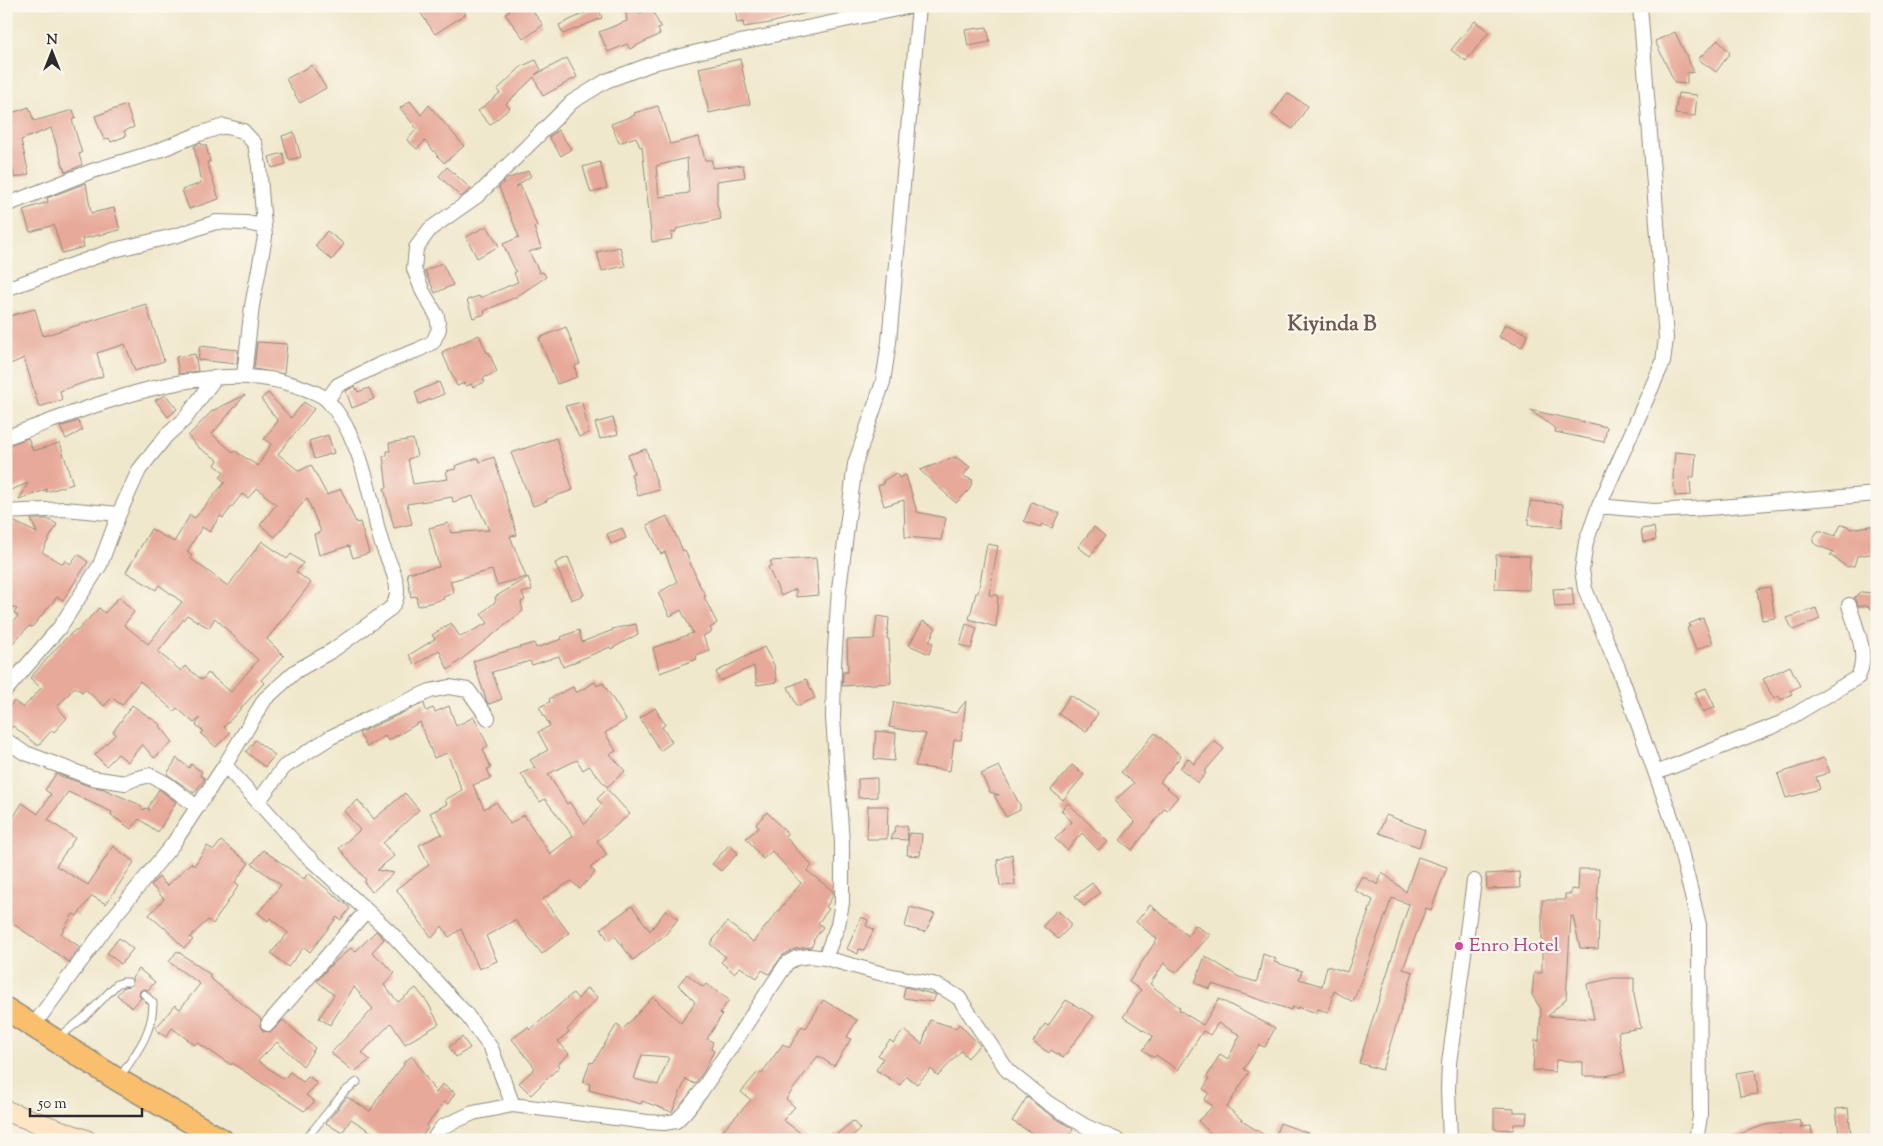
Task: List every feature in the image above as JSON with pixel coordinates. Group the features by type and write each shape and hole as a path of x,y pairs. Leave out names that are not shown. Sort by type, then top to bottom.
{"main road":[{"path":"6,1009 118,1080 222,1140"},
{"path":"6,1111 86,1140"}],"street":[{"path":"327,400 338,385 433,342 439,329 437,316 423,292 414,269 416,248 430,229 477,196 572,102 606,81 657,62 726,45 911,6"},
{"path":"825,958 838,925 842,903 842,842 833,718 839,588 855,464 883,382 889,342 919,6"},
{"path":"1640,6 1666,338 1665,353 1663,362 1586,542 1582,570 1585,588 1618,670 1676,831 1699,925 1700,1117 1696,1140"},
{"path":"6,205 92,171 154,152 224,126 243,131 255,144 266,237 261,254 252,306 244,376"},
{"path":"6,289 114,250 178,235 216,222 264,226"},
{"path":"6,438 157,387 215,378 244,376 282,381 301,387 327,400 347,427 360,459 381,541 396,582 395,604 391,608 333,650 296,671 265,699 225,765 173,844 112,919 33,1026"},
{"path":"6,690 60,627 100,565 119,514 139,470 166,435 184,420 215,378"},
{"path":"1600,506 1653,511 1877,494"},
{"path":"6,512 65,510 119,514"},
{"path":"1656,773 1781,723 1858,677 1862,668 1863,652 1849,605"},
{"path":"258,802 284,767 331,737 430,691 450,686 468,690 488,718"},
{"path":"6,740 23,752 92,778 126,783 134,778 150,775 166,784 197,807"},
{"path":"225,765 304,853 390,932 466,1014 491,1048 513,1105"},
{"path":"1450,1140 1449,1063 1474,881"},
{"path":"268,1024 366,911"},
{"path":"433,1140 442,1127 473,1113 513,1105 647,1122 664,1123 676,1121 700,1093 788,963 796,958 810,956 933,984 948,991 958,998 1008,1071 1048,1103 1085,1126 1117,1140"}],"lane":[{"path":"55,1041 87,1015 117,984 128,982"},
{"path":"118,1080 146,1040 153,1013 153,1003 144,994"},
{"path":"304,1140 344,1092 357,1082"}],"building":[{"path":"416,6 460,6 466,14 435,34"},
{"path":"515,6 529,6 543,25 524,39 505,14"},
{"path":"625,6 636,6 638,14 651,8 661,28 658,29 660,34 630,49 627,44 608,52 599,32 627,21"},
{"path":"735,6 816,6 816,10 770,23 744,27 743,22 737,23"},
{"path":"598,7 602,18 563,34 559,25"},
{"path":"1475,21 1489,32 1466,61 1451,50"},
{"path":"987,27 990,42 968,46 965,30"},
{"path":"1675,32 1694,72 1687,73 1687,84 1675,83 1655,41"},
{"path":"1718,40 1730,53 1716,72 1698,59"},
{"path":"567,58 577,77 543,96 534,77 506,104 510,108 490,125 478,111 500,93 497,90 522,66 536,60 541,70 535,75"},
{"path":"740,59 750,104 709,113 699,68"},
{"path":"312,65 326,88 300,103 286,79"},
{"path":"1287,93 1308,106 1293,129 1272,115"},
{"path":"1678,93 1697,95 1695,116 1675,114"},
{"path":"410,101 421,115 429,105 464,146 444,163 425,141 417,149 407,140 417,129 400,108"},
{"path":"126,105 134,127 124,131 126,136 111,142 109,138 104,140 95,116"},
{"path":"658,106 670,144 699,137 705,160 712,160 712,168 743,165 745,177 717,181 717,204 721,219 676,229 676,232 671,233 672,239 652,242 642,146 640,147 636,137 619,143 611,124 635,115 634,113","holes":["687,158 689,193 659,197 656,166"]},
{"path":"29,107 34,121 73,110 76,118 72,120 82,153 79,154 82,165 65,172 51,128 21,140 29,174 15,178 12,166 6,168 6,115"},
{"path":"558,130 571,149 561,156 549,137"},
{"path":"294,132 301,157 289,160 282,136"},
{"path":"201,143 206,145 210,162 207,162 219,199 189,209 182,190 201,183 194,146"},
{"path":"283,153 286,164 272,168 269,157"},
{"path":"600,162 607,188 591,193 583,167"},
{"path":"447,167 471,189 461,197 439,176"},
{"path":"528,171 531,176 515,187 520,185 537,226 534,227 541,248 529,252 540,273 543,272 546,277 516,297 484,311 485,314 473,318 467,300 479,296 480,298 518,282 514,273 516,272 503,244 519,237 499,187 507,179"},
{"path":"86,183 91,213 114,208 120,230 82,239 84,247 62,253 54,225 30,232 23,210 48,202 47,198"},
{"path":"487,226 499,246 477,258 466,237"},
{"path":"327,231 344,244 332,260 315,246"},
{"path":"620,247 625,266 602,271 597,252"},
{"path":"442,263 453,285 435,293 425,271"},
{"path":"146,304 164,361 135,371 125,344 97,353 103,376 60,391 62,400 39,407 24,358 6,366 6,317 35,309 43,336"},
{"path":"1505,324 1528,334 1522,347 1499,337"},
{"path":"566,327 580,364 575,366 577,377 557,384 539,338"},
{"path":"479,335 487,353 489,352 497,372 483,378 485,382 473,387 471,384 466,386 464,383 457,386 442,352"},
{"path":"257,342 287,344 284,374 254,369"},
{"path":"200,346 238,350 237,364 198,360"},
{"path":"195,354 198,371 179,374 176,357"},
{"path":"439,382 444,394 419,404 415,392"},
{"path":"355,386 358,392 369,388 374,399 352,408 346,391"},
{"path":"268,393 291,418 304,402 314,409 278,454 299,471 311,465 327,495 341,489 356,523 360,522 369,553 353,558 349,546 319,555 314,534 321,532 307,498 275,537 260,525 276,505 257,488 248,498 242,494 223,518 220,516 210,532 202,527 187,552 192,555 190,558 228,586 262,541 287,559 291,554 303,563 296,572 311,583 267,639 284,656 261,680 264,683 224,727 230,733 216,747 201,734 203,731 196,725 200,718 194,723 177,708 174,711 140,681 122,705 112,698 104,706 85,689 82,692 75,687 57,707 67,718 54,732 52,730 38,746 13,726 8,732 6,731 6,711 14,701 23,708 41,688 30,678 59,645 75,630 77,631 99,608 105,613 119,597 134,612 124,625 148,644 182,602 159,585 156,590 126,572 151,529 174,542 190,515 195,518 225,482 220,478 224,472 215,465 218,460 199,448 188,436 212,411 245,395 212,434 234,453 235,451 258,466 271,444 264,439 278,421 261,399","holes":["187,615 209,628 215,618 258,660 231,692 208,673 202,680 185,666 181,671 158,652"]},
{"path":"166,395 177,409 168,417 155,400"},
{"path":"582,402 589,433 579,437 565,406"},
{"path":"1530,410 1607,427 1604,442 1555,432 1556,429"},
{"path":"613,418 618,434 600,439 595,423"},
{"path":"78,421 83,430 66,439 60,427"},
{"path":"328,435 334,453 314,459 309,441"},
{"path":"28,438 33,451 60,443 73,484 46,492 47,489 19,500 28,483 6,492 6,446"},
{"path":"556,438 573,490 533,506 511,453"},
{"path":"413,439 417,456 408,459 413,484 448,479 446,471 456,469 455,466 478,458 480,462 494,457 517,535 510,536 526,577 497,585 492,570 450,581 454,593 443,597 444,599 418,606 416,596 411,597 407,573 439,567 429,528 448,523 451,533 489,530 473,496 453,502 452,497 407,504 412,524 394,528 384,488 387,488 383,456 387,456 387,451 390,451 389,443"},
{"path":"646,449 659,490 638,496 631,474 634,473 628,455"},
{"path":"1675,452 1696,454 1694,477 1690,477 1691,495 1675,496 1673,476"},
{"path":"956,457 970,467 963,476 973,480 969,490 956,503 920,470"},
{"path":"896,473 899,478 906,475 917,512 946,518 941,540 905,537 904,500 884,506 878,486 884,484 883,481"},
{"path":"1530,501 1563,504 1562,527 1528,525"},
{"path":"1032,502 1059,513 1052,528 1042,524 1040,527 1024,521"},
{"path":"667,516 683,551 685,550 717,623 710,628 712,631 703,636 709,650 696,655 697,659 660,673 653,648 693,633 681,610 670,616 658,593 677,582 665,552 661,554 647,525"},
{"path":"31,519 47,519 57,524 42,552 63,564 65,560 70,564 78,554 88,562 63,600 57,597 32,627 29,626 6,650 6,629 18,616 14,613 17,609 6,605 6,521 11,520 37,533"},
{"path":"1841,525 1848,526 1850,529 1877,525 1877,553 1857,556 1854,566 1847,567 1830,555 1834,552 1813,542 1813,538 1818,531 1835,536"},
{"path":"1094,527 1105,536 1090,556 1078,547"},
{"path":"1654,527 1656,540 1643,542 1641,529"},
{"path":"622,528 626,538 611,544 607,534"},
{"path":"987,544 998,546 989,595 998,595 996,627 969,619 976,593 978,593"},
{"path":"1496,555 1530,556 1529,590 1495,589"},
{"path":"568,557 584,595 571,600 555,563"},
{"path":"816,558 819,595 796,597 796,589 781,596 768,567 772,565 770,561"},
{"path":"528,577 532,590 522,593 525,600 521,602 523,611 448,670 439,650 415,665 409,655 435,639 432,635 451,623 460,637 488,623 481,614 496,601 495,597"},
{"path":"1770,587 1775,618 1762,620 1757,589"},
{"path":"1572,588 1574,606 1555,607 1553,589"},
{"path":"1860,592 1877,593 1877,613 1867,606 1858,606 1854,598"},
{"path":"1816,608 1820,619 1793,630 1787,618"},
{"path":"877,616 889,618 887,639 889,639 891,683 842,686 843,672 848,672 847,640 874,639"},
{"path":"1703,618 1713,643 1696,650 1687,628 1690,627 1689,624"},
{"path":"923,621 936,628 929,641 933,643 929,654 909,645"},
{"path":"636,624 638,634 611,649 610,647 563,667 559,656 532,665 530,661 492,672 502,699 489,704 487,702 473,661 534,643 536,648 562,639 561,637 579,630 582,642 612,629"},
{"path":"966,624 977,628 971,649 960,645"},
{"path":"764,647 774,665 777,682 757,685 754,666 720,681 716,672"},
{"path":"1790,666 1800,686 1790,691 1792,694 1781,700 1779,696 1774,699 1763,679"},
{"path":"806,679 815,698 797,706 788,687"},
{"path":"595,682 597,686 603,683 626,720 605,733 616,751 610,754 625,771 607,787 589,766 583,770 577,760 548,774 567,804 569,802 585,824 602,804 597,799 607,789 630,814 597,841 607,855 590,868 595,872 580,889 571,881 543,899 569,933 542,954 515,920 486,936 497,961 479,969 461,929 449,937 442,926 432,938 396,889 429,865 419,845 442,834 430,813 447,804 445,800 462,790 447,753 434,758 420,722 388,741 385,736 367,747 359,733 424,703 426,711 433,708 435,712 449,706 456,726 474,717 488,746 483,749 491,768 487,769 491,778 473,785 484,809 496,802 510,824 524,815 550,854 573,836 545,799 540,802 521,774 535,767 530,760 548,750 538,732 550,726 539,707 550,702 549,699 573,687 576,693"},
{"path":"1706,688 1715,707 1703,712 1695,692"},
{"path":"1070,695 1098,713 1086,732 1058,714"},
{"path":"966,701 961,740 954,740 950,771 915,766 926,734 889,727 894,702 956,713"},
{"path":"132,705 161,725 173,742 154,758 142,744 128,762 118,754 106,766 95,755 116,734 113,732"},
{"path":"655,708 665,725 662,727 672,742 660,751 640,718"},
{"path":"876,731 896,733 894,761 874,759"},
{"path":"1155,733 1181,756 1160,782 1178,797 1167,810 1165,808 1132,850 1120,840 1135,822 1114,801 1134,783 1121,772"},
{"path":"255,740 275,755 265,767 246,752"},
{"path":"1214,741 1224,749 1204,772 1206,773 1198,783 1180,768 1188,758 1194,764"},
{"path":"177,758 189,768 191,764 202,772 200,775 205,779 194,793 167,774"},
{"path":"1824,758 1830,772 1816,777 1820,789 1786,798 1778,774"},
{"path":"1072,765 1084,775 1063,800 1051,790"},
{"path":"999,766 1020,805 1020,810 1006,817 994,795 999,795 990,792 981,774"},
{"path":"56,774 89,786 104,789 138,804 144,810 146,808 150,810 148,808 159,789 176,802 158,832 139,819 131,829 111,815 112,812 68,792 48,820 75,838 56,866 88,885 113,846 134,862 106,904 92,896 77,916 73,914 61,934 80,947 69,962 6,919 6,830 22,803 38,814 51,794 45,790"},
{"path":"877,778 877,797 858,798 858,779"},
{"path":"405,793 419,810 383,843 394,856 377,870 394,873 372,892 364,882 366,880 339,848 360,830 344,811 358,800 374,819"},
{"path":"1068,803 1108,842 1098,850 1082,833 1067,850 1055,839 1072,822 1061,810"},
{"path":"868,806 888,806 887,839 867,839"},
{"path":"767,812 788,834 785,836 812,866 807,871 833,891 833,896 826,907 829,909 818,923 823,927 811,947 794,949 783,955 769,974 762,970 757,978 740,967 734,973 721,962 726,957 710,944 727,922 753,942 801,883 772,851 763,859 746,838 759,828 756,824"},
{"path":"1386,815 1425,830 1419,847 1379,833"},
{"path":"896,826 907,826 908,840 891,839"},
{"path":"909,833 922,834 920,856 907,855"},
{"path":"221,841 249,863 235,882 239,885 213,924 208,920 190,937 193,940 184,948 164,927 149,915 164,899 151,885 159,877 167,886 191,863 194,866 207,846 214,850"},
{"path":"729,845 738,853 721,871 712,864"},
{"path":"263,850 304,879 308,873 350,908 341,920 337,917 310,952 304,947 288,967 271,953 288,933 270,918 268,921 258,913 281,885 252,864"},
{"path":"1012,854 1015,885 1000,886 997,860"},
{"path":"1418,857 1447,867 1431,910 1426,908 1403,969 1413,972 1382,1070 1359,1063 1409,904 1392,898 1353,1002 1334,991 1328,1012 1318,1009 1317,1013 1298,1007 1298,1009 1292,1007 1291,1010 1212,984 1210,989 1195,983 1205,956 1239,977 1257,982 1263,954 1276,959 1274,962 1302,971 1299,979 1322,986 1327,966 1347,972 1373,900 1354,890 1362,876 1378,885 1382,872 1406,892"},
{"path":"1579,869 1599,869 1596,921 1599,921 1598,949 1580,948 1573,916 1571,916 1566,999 1548,1016 1594,1019 1587,984 1613,978 1634,978 1634,995 1641,1028 1618,1032 1625,1072 1605,1076 1583,1076 1583,1062 1556,1060 1555,1072 1533,1070 1535,1040 1539,1041 1541,1009 1532,995 1534,973 1542,973 1542,900 1565,900 1565,894 1571,894 1571,889 1578,890"},
{"path":"1519,872 1520,888 1487,889 1486,874"},
{"path":"1092,883 1100,893 1084,906 1075,896"},
{"path":"1150,905 1188,936 1195,925 1210,935 1176,973 1164,963 1150,984 1180,1008 1179,1010 1203,1025 1219,999 1275,1028 1265,1047 1259,1045 1244,1069 1249,1072 1227,1107 1248,1125 1273,1140 1218,1140 1198,1121 1213,1106 1204,1100 1209,1093 1203,1089 1209,1079 1207,1077 1220,1054 1228,1059 1240,1035 1218,1023 1210,1035 1203,1031 1178,1070 1156,1055 1154,1058 1143,1050 1153,1036 1123,1017 1141,990 1129,982 1157,939 1136,922"},
{"path":"632,906 650,931 666,910 678,919 666,934 633,960 615,936 608,940 601,928"},
{"path":"910,907 935,914 925,932 905,927"},
{"path":"1057,910 1070,922 1070,927 1058,939 1043,926"},
{"path":"861,917 868,920 866,926 874,929 864,950 859,949 858,954 847,949"},
{"path":"376,931 384,939 372,952 395,973 384,985 398,1002 416,988 428,1003 439,1024 405,1044 391,1023 362,1053 370,1060 354,1072 331,1053 373,1009 354,987 330,1025 319,1018 334,995 317,981 330,966 351,948 355,952"},
{"path":"119,938 133,949 121,964 107,953"},
{"path":"177,951 211,975 209,977 261,1019 260,1026 263,1031 271,1032 283,1020 315,1048 303,1066 277,1042 258,1061 284,1079 290,1072 303,1082 309,1076 317,1084 306,1095 315,1102 304,1111 232,1063 231,1065 197,1042 195,1045 172,1028 166,1037 155,1029 175,1005 180,1009 200,984 169,962"},
{"path":"139,969 155,982 148,990 143,989 140,991 139,995 141,998 132,1008 117,995 124,987 132,985 132,978"},
{"path":"687,974 703,987 706,984 729,1000 707,1039 713,1042 711,1049 714,1051 704,1071 695,1084 686,1079 672,1112 642,1101 641,1104 589,1090 590,1084 583,1082 590,1062 593,1063 617,1024 623,1029 653,997 681,1023 695,1002 678,985","holes":["642,1055 669,1057 658,1085 634,1079"]},
{"path":"905,987 936,995 933,1002 903,998"},
{"path":"587,988 598,998 567,1030 569,1032 558,1041 569,1054 558,1064 560,1066 531,1095 519,1083 535,1068 512,1039 528,1027 530,1030 573,993 578,999"},
{"path":"823,1000 857,1020 847,1037 851,1039 834,1066 818,1056 786,1099 795,1107 783,1120 810,1140 730,1140 721,1132 751,1100 741,1092 758,1072 761,1074 783,1044 789,1048 802,1026 806,1028"},
{"path":"1066,1000 1094,1016 1063,1058 1051,1050 1049,1053 1033,1042 1045,1024 1048,1026"},
{"path":"930,1020 956,1028 959,1024 980,1045 968,1058 961,1051 938,1076 931,1069 917,1084 906,1076 900,1085 876,1070 883,1059 878,1055 890,1040 893,1043 904,1030 922,1044"},
{"path":"462,1037 470,1048 456,1057 449,1047"},
{"path":"412,1056 436,1093 442,1084 455,1093 448,1104 445,1102 426,1126 428,1128 419,1140 384,1140 351,1119 342,1133 326,1123 347,1097 370,1111 404,1065 403,1063"},
{"path":"1755,1070 1758,1094 1740,1096 1736,1073"},
{"path":"1027,1097 1043,1110 1073,1129 1067,1140 1033,1140 1035,1135 1012,1121"},
{"path":"1494,1108 1514,1109 1514,1112 1527,1112 1526,1124 1514,1124 1513,1130 1494,1129"},
{"path":"1848,1108 1851,1134 1839,1135 1836,1109"},
{"path":"1800,1120 1802,1126 1800,1127 1811,1126 1813,1140 1782,1140 1781,1134 1764,1140 1729,1140 1728,1138 1765,1125"},
{"path":"853,1121 860,1129 848,1140 830,1140"},
{"path":"1280,1123 1322,1138 1322,1140 1293,1140 1276,1134"}],"place":[{"name":"Enro Hotel","path":"1459,946"}],"district":[{"name":"Kiyinda B","path":"1332,325"}]}
